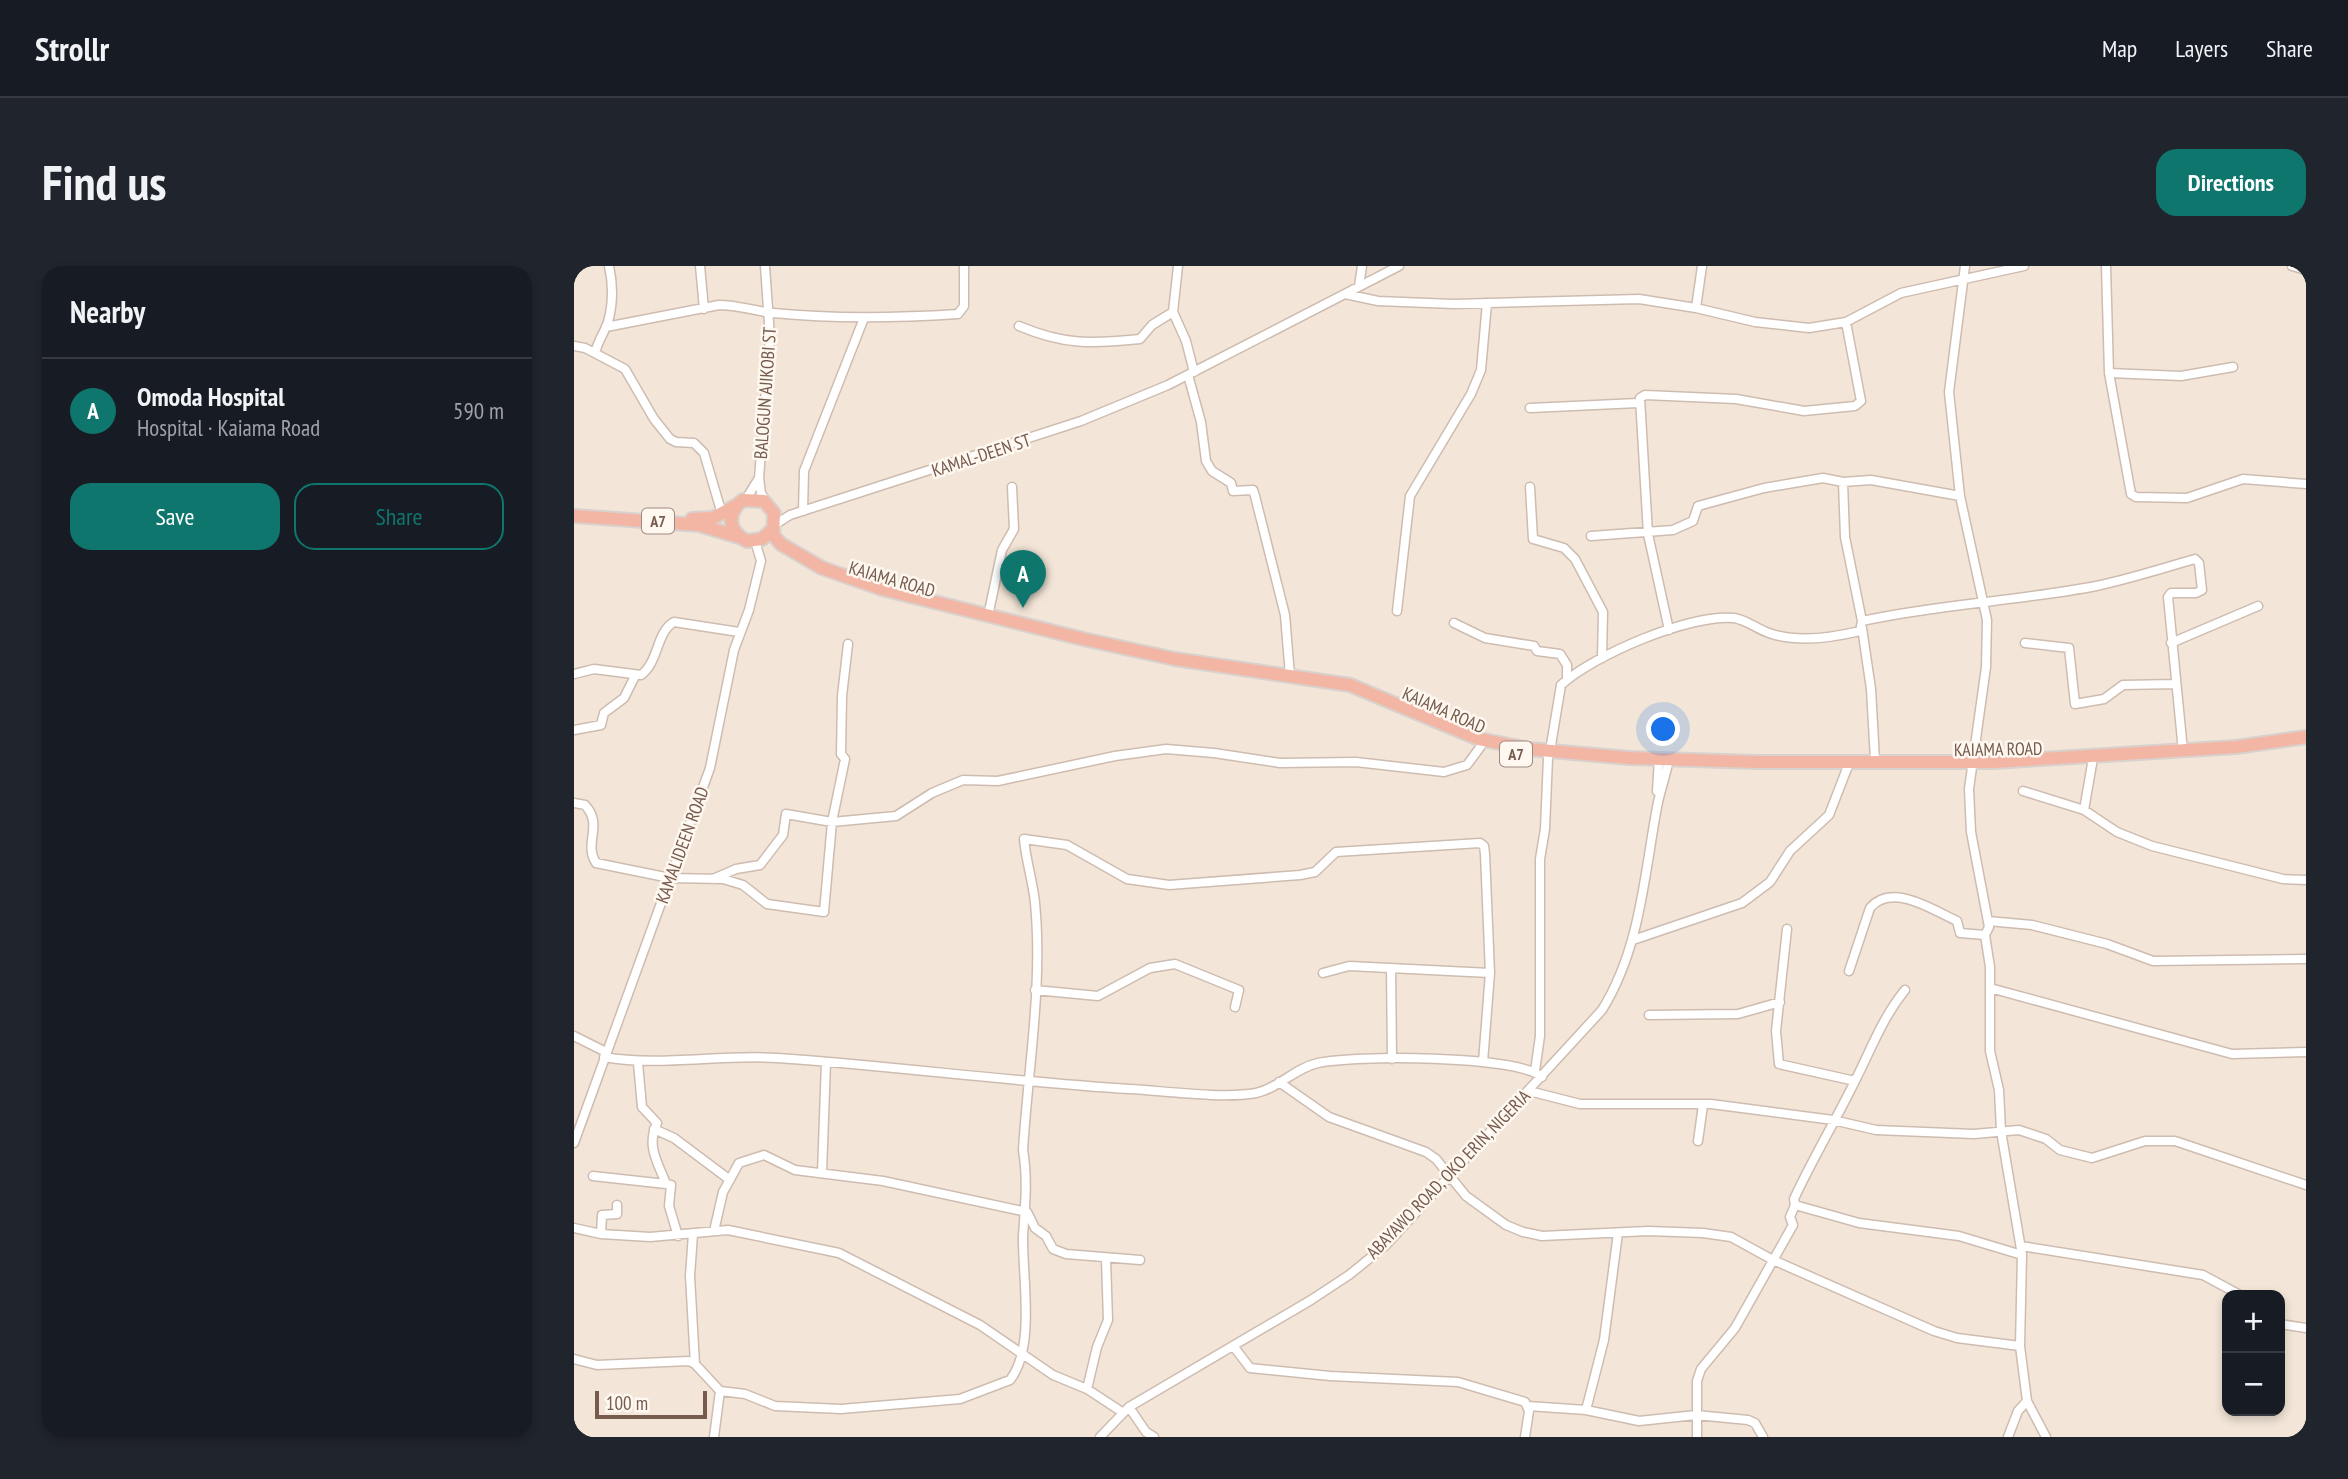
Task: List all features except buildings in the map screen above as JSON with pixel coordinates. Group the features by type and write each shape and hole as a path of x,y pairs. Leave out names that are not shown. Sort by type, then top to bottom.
{"highway":[{"path":"757,498 770,507 773,527 757,541 740,537 731,525 742,502 757,498"},
{"name":"A7","path":"574,513 693,519 722,514 742,502"},
{"name":"A7","path":"574,513 691,524 740,537"},
{"name":"KAIAMA ROAD","path":"773,527 773,536 781,544 836,574 988,616 1175,659 1362,688 1494,743 1549,755"},
{"name":"KAIAMA ROAD","path":"757,541 820,574 869,592 1113,652 1219,673 1358,694 1480,746 1549,755 1786,768 2092,764 2233,755 2306,744"},
{"name":"KAIAMA ROAD","path":"1664,762 1875,760 1972,765 2250,746 2306,737"}],"street":[{"path":"595,353 599,335 606,327 614,284 610,266"},
{"path":"700,266 704,309"},
{"name":"BALOGUN AJIKOBI ST","path":"759,478 771,337 765,266"},
{"path":"606,327 736,305 769,313 864,317 958,314 964,306 964,266"},
{"path":"1178,266 1172,312 1186,341 1206,461 1212,471 1231,483 1233,491 1253,490 1285,615 1290,676"},
{"path":"1359,286 1362,266"},
{"name":"KAMAL-DEEN ST","path":"790,515 1081,421 1168,385 1399,266"},
{"path":"1696,308 1702,266"},
{"path":"1965,266 1949,393 1960,496 1985,604 1986,667 1969,789 1971,832 1988,921 1985,935 1990,988 1990,1051 1999,1090 2001,1131 2022,1251 2020,1346 2027,1401 2046,1437"},
{"path":"1345,294 1378,301 1487,303 1639,299 1809,328 1846,322 1901,293 2024,266"},
{"path":"2106,266 2109,373 2120,447 2133,496 2187,498 2243,479 2306,484"},
{"path":"2292,266 2306,270"},
{"path":"1397,611 1410,496 1471,394 1481,370 1487,303"},
{"path":"1019,326 1051,340 1076,344 1102,343 1140,339 1152,325 1172,312"},
{"path":"803,512 804,471 864,317"},
{"path":"1668,630 1648,534 1638,403 1645,395 1736,399 1804,411 1855,406 1861,401 1846,322"},
{"path":"574,346 595,353 630,374 654,419 673,441 695,443 704,453 722,514"},
{"path":"2109,373 2180,376 2233,367"},
{"path":"1530,408 1638,403"},
{"path":"742,502 759,478"},
{"path":"759,478 761,493 770,507 790,515"},
{"path":"1591,536 1648,534 1673,530 1690,523 1698,506 1764,488 1823,478 1843,482 1871,480 1960,496"},
{"path":"1843,482 1845,537 1870,677 1875,760"},
{"path":"988,616 1002,550 1014,529 1012,487"},
{"path":"1530,487 1533,539 1564,548 1575,559 1601,607 1602,658"},
{"path":"773,527 790,515"},
{"name":"KAMALIDEEN ROAD","path":"574,1143 710,768 739,632 749,610 761,561 757,541"},
{"path":"574,1037 605,1055 638,1063 730,1056 826,1062 1027,1083 1238,1093 1262,1091 1319,1063 1392,1059 1483,1062 1538,1074 1540,859 1545,829 1549,755 1558,692 1567,679 1611,651 1702,620 1743,620 1769,633 1803,639 1852,633 1862,625 1904,612 1985,604 2098,586 2196,559 2199,563 2202,590 2196,593 2171,593 2168,597 2183,751"},
{"path":"2171,643 2258,606"},
{"path":"574,730 601,725 604,713 624,698 635,676 649,668 671,623 679,621 739,632"},
{"path":"1454,624 1485,638 1520,642 1534,646 1537,651 1560,654 1567,665 1567,679"},
{"path":"2025,643 2069,649 2075,704 2104,699 2123,685 2176,684"},
{"path":"574,803 585,805 595,820 592,857 596,863 670,878 713,879 743,885 767,904 824,912 832,822 845,760 841,754 842,696 848,644"},
{"path":"574,674 594,669 635,676"},
{"path":"713,879 736,869 760,865 783,835 786,814 832,822 896,816 932,793 963,780 998,781 1115,756 1166,749 1280,763 1356,762 1444,772 1467,765 1480,746"},
{"name":"ABAYAWO ROAD, OKO ERIN, NIGERIA","path":"1100,1437 1125,1409 1234,1347 1349,1275 1386,1245 1529,1091 1538,1074 1602,1010 1620,981 1633,940 1664,762"},
{"path":"2084,810 2091,784 2092,764"},
{"path":"1633,940 1742,903 1770,882 1790,851 1829,816 1848,766"},
{"path":"2023,791 2084,810 2117,832 2152,846 2283,879 2306,880"},
{"path":"1140,1260 1066,1255 1053,1249 1046,1236 1035,1228 1024,1203 1027,1175 1023,1150 1035,990 1035,901 1027,871 1024,839 1067,845 1126,879 1169,885 1300,875 1315,872 1336,852 1480,843 1484,846 1485,854 1490,974 1483,1062"},
{"path":"1849,971 1870,908 1886,898 1915,901 1957,921 1960,933 1985,935"},
{"path":"1988,921 2032,925 2107,944 2152,961 2306,959"},
{"path":"1787,929 1776,1031 1780,1066 1855,1081"},
{"path":"1035,990 1098,996 1150,968 1175,964 1239,990 1235,1007"},
{"path":"1323,973 1349,966 1490,974"},
{"path":"1391,968 1392,1059"},
{"path":"1990,988 2232,1054 2306,1052"},
{"path":"1697,1437 1697,1381 1702,1369 1735,1328 1793,1225 1790,1217 1795,1205 1794,1199 1886,1014 1905,990"},
{"path":"1649,1014 1738,1014 1780,1002"},
{"path":"822,1173 826,1062"},
{"path":"638,1063 642,1107 657,1124 654,1129 653,1157 666,1184"},
{"path":"1279,1082 1329,1117 1436,1158 1466,1196 1506,1225 1523,1233 1542,1236 1676,1231 1731,1237 1773,1260 1934,1331 1957,1338 2020,1346"},
{"path":"1529,1091 1580,1104 1703,1105 1833,1119 1876,1130 1974,1134 2028,1132 2046,1139 2060,1150 2092,1158 2109,1155 2145,1141 2175,1141 2306,1185"},
{"path":"1698,1141 1703,1105"},
{"path":"654,1129 674,1138 730,1181"},
{"path":"714,1231 717,1208 739,1163 759,1156 795,1170 883,1181 1027,1212"},
{"path":"593,1176 671,1185 669,1206 678,1236"},
{"path":"601,1234 602,1215 617,1214 617,1205"},
{"path":"1795,1205 1859,1223 1958,1236 2022,1251 2203,1275 2231,1290"},
{"path":"574,1359 597,1365 673,1360 695,1364 720,1391 745,1394 775,1406 841,1409 960,1399 1010,1380 1022,1352 1025,1323 1023,1234 1027,1212"},
{"path":"574,1228 601,1234 678,1236 714,1231 744,1232 839,1252 980,1325 1053,1375 1125,1409 1154,1437"},
{"path":"1586,1410 1604,1340 1618,1233"},
{"path":"692,1234 690,1276 695,1364"},
{"path":"1087,1389 1097,1347 1108,1320 1106,1259"},
{"path":"2285,1325 2306,1328"},
{"path":"1234,1347 1250,1368 1330,1376 1458,1382 1525,1402 1528,1406 1586,1410 1639,1421 1696,1416 1752,1420 1763,1437"},
{"path":"713,1437 720,1391"},
{"path":"2008,1437 2018,1411 2027,1401"},
{"path":"1525,1437 1528,1406"}],"shaded area":[{"path":"574,266 2306,266 2306,1437 574,1437"}],"place":[{"name":"Omoda Hospital","path":"1023,608"}]}
